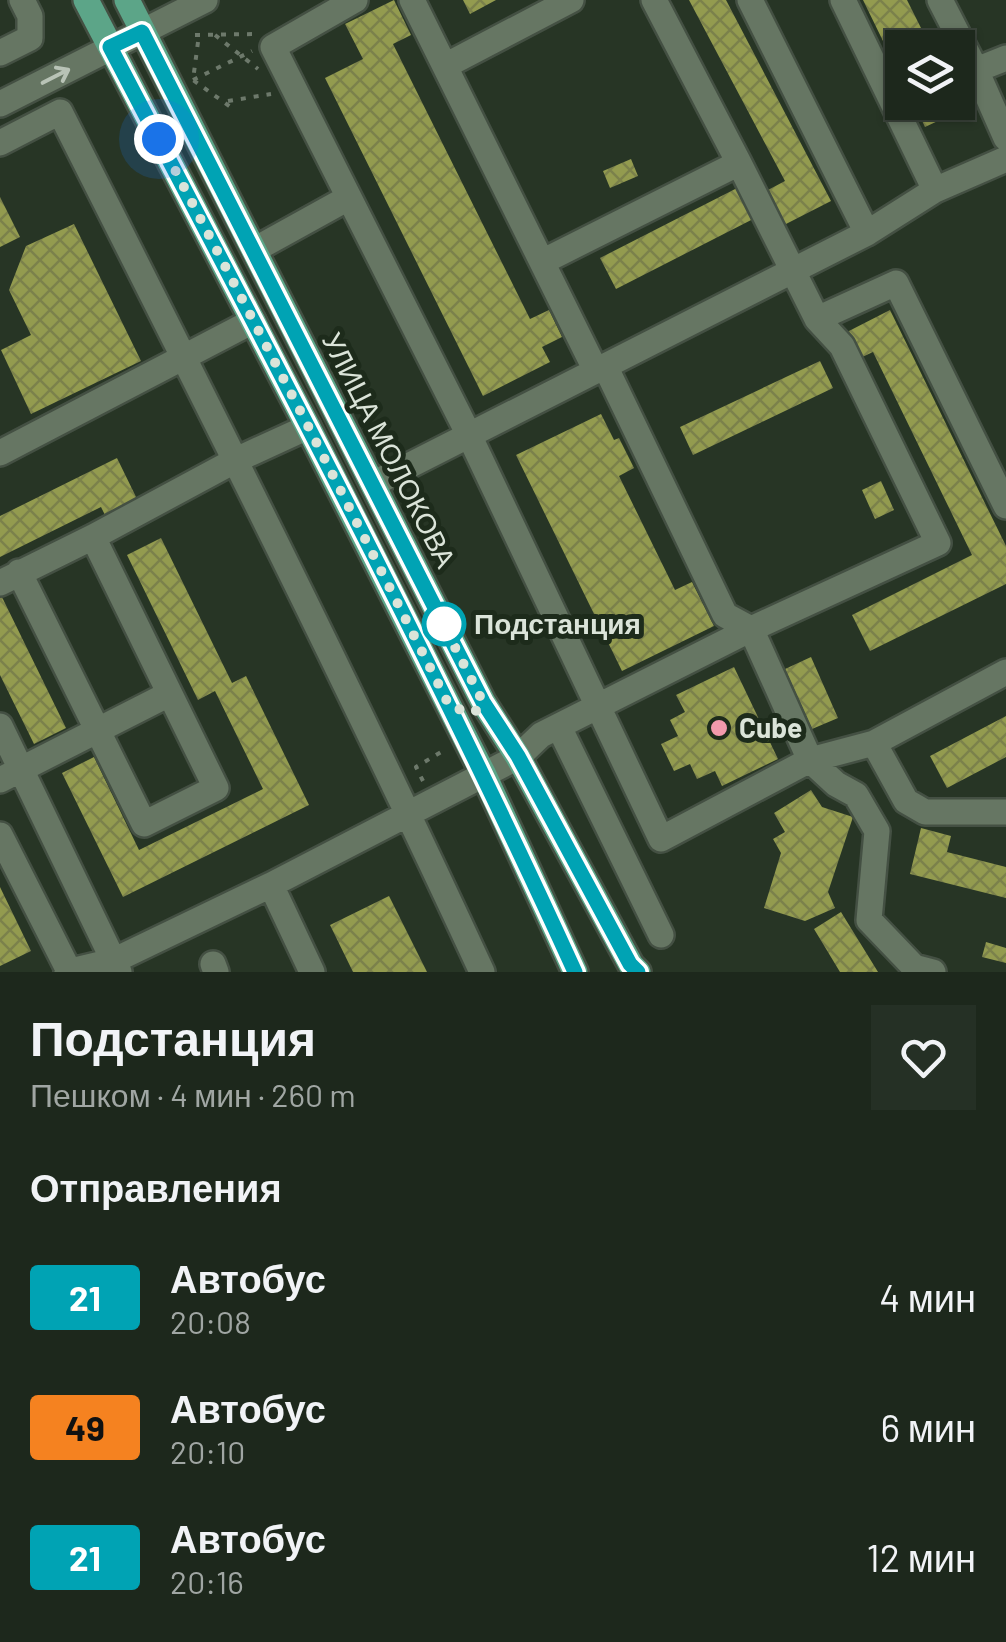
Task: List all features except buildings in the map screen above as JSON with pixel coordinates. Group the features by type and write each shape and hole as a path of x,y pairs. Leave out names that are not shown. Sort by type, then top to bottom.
{"main road":[{"path":"86,0 450,707 576,972"},
{"name":"УЛИЦА МОЛОКОВА","path":"126,0 483,702 518,756 630,964 638,972"},
{"path":"450,707 474,713 483,702"}],"street":[{"path":"0,53 30,38 30,16 22,0"},
{"path":"0,104 205,0"},
{"path":"355,0 273,47 469,435 661,838 810,760 874,743 1006,672"},
{"path":"412,0 725,615 751,629 810,760 836,784 856,795 877,830 869,920 914,967 933,972"},
{"path":"445,66 571,0"},
{"path":"0,836 68,971 116,966 484,775 518,756 541,735 751,629 938,543 842,346 818,320 654,0"},
{"path":"750,0 868,233"},
{"path":"843,0 935,190"},
{"path":"940,0 1006,138"},
{"path":"976,70 1006,58"},
{"path":"0,143 60,112 236,460 482,972"},
{"path":"542,262 739,163"},
{"path":"374,484 868,233 935,190 1003,167"},
{"path":"254,250 348,198"},
{"path":"818,320 896,283 1006,506"},
{"path":"0,453 253,321"},
{"path":"92,537 216,788 144,824 98,731 10,578 308,426"},
{"path":"11,775 170,694"},
{"path":"0,726 11,775 116,966"},
{"path":"559,726 662,934"},
{"path":"874,743 906,801 925,812 1006,812"},
{"path":"271,885 312,972"}],"path":[{"path":"195,35 296,34"},
{"path":"215,35 261,72"},
{"path":"193,80 198,42"},
{"path":"184,84 212,70"},
{"path":"193,80 232,108"},
{"path":"228,101 271,94"},
{"path":"425,786 416,767 441,752"}],"bus line":[{"name":"21","path":"575,972 484,775 110,47 142,32 483,702 518,756 630,964 638,972"}],"place":[{"name":"Подстанция","path":"444,624"},
{"name":"Cube","path":"719,728"}],"route":[{"path":"159,139 450,707 474,713 483,702 440,618 444,624"}]}
